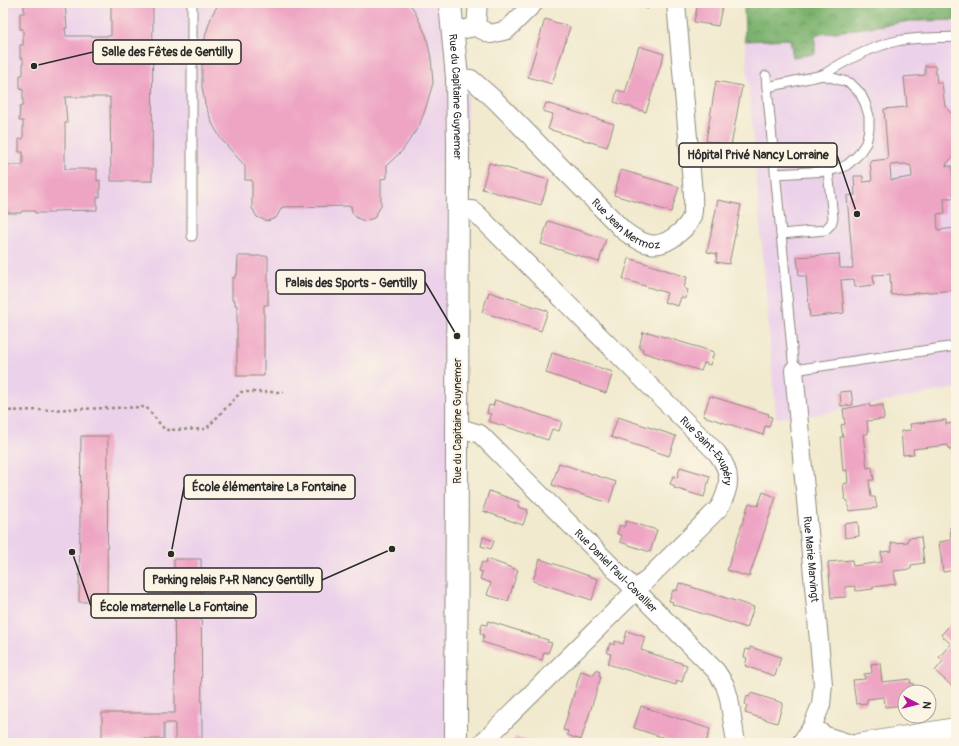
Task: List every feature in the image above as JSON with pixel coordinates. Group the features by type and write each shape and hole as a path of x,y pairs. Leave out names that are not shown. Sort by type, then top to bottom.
{"street":[{"name":"Rue du Capitaine Guynemer","path":"450,3 457,78 456,743"},
{"path":"476,27 478,3"},
{"path":"453,31 476,27 491,34 507,30 534,3"},
{"name":"Rue Jean Mermoz","path":"457,78 471,79 495,100 624,231 636,240 650,245 665,243 685,228 692,215 693,201 676,3"},
{"name":"Rue Saint-Exupéry","path":"457,210 472,210 478,215 717,453 724,462 729,483 726,496 719,508 637,591 482,743"},
{"name":"Rue Marie Marvingt","path":"794,370 823,684 821,705 812,728 801,743"},
{"name":"Rue Daniel Paul-Cavallier","path":"457,427 480,434 716,671 727,691 736,743"},
{"path":"858,743 955,725"},
{"path":"812,728 826,736 848,743"}],"lane":[{"path":"192,3 192,236"},
{"path":"767,87 823,75 839,64 862,53 897,41 956,36"},
{"path":"776,174 828,171 840,168 858,155 866,143 869,129 869,116 860,93 850,83 823,75"},
{"path":"766,76 794,370 956,346"},
{"path":"781,234 825,230 831,224 833,218 828,171"}],"path":[{"path":"3,411 146,407 165,430 206,429 241,392 284,392"}],"shaded area":[{"path":"3,3 460,3 468,74 454,743 3,743"},
{"path":"956,20 956,388 815,415 776,418 745,41 790,39 911,21"}],"green space":[{"path":"744,3 956,3 956,20 911,21 815,35 815,54 793,57 790,39 745,41"}],"building":[{"path":"24,3 65,3 67,28 65,28 66,36 111,36 111,3 153,3 152,181 111,181 110,97 65,97 67,123 65,123 65,169 97,169 97,181 100,180 100,197 97,197 97,210 53,211 53,213 22,211 21,213 8,213 8,211 3,211 3,165 23,165 23,152 19,152 19,139 23,139 23,121 19,121 20,106 23,106 23,90 20,89 20,75 23,75 23,58 20,58 20,45 23,45 23,29 20,29 20,13 24,13"},
{"path":"219,3 408,3 413,8 426,35 431,58 433,83 419,126 402,151 387,165 387,178 381,179 381,206 374,218 364,221 357,218 352,212 351,206 282,207 276,218 267,221 257,217 252,208 252,180 245,180 245,166 221,139 212,123 205,104 202,87 202,51 212,15"},
{"path":"629,3 649,3 648,9"},
{"path":"698,3 723,3 718,26 694,22"},
{"path":"545,19 570,27 552,84 528,77"},
{"path":"639,46 664,54 646,112 614,102 617,90 625,93"},
{"path":"925,66 935,66 937,83 942,83 945,107 956,118 956,154 946,166 952,166 954,198 944,198 945,213 937,214 938,230 956,228 956,290 891,295 890,274 873,275 874,285 855,287 854,279 841,280 844,313 810,317 806,276 799,276 797,257 839,254 840,268 853,268 847,196 855,195 854,176 863,176 863,182 872,181 870,161 888,159 884,109 907,107 904,77 925,75","holes":["905,164 911,166 912,177 891,180 890,165"]},
{"path":"716,81 742,86 731,146 706,141"},
{"path":"546,103 614,124 607,147 548,129 553,114 543,111"},
{"path":"489,163 549,180 541,205 482,189"},
{"path":"621,170 679,187 671,212 614,195"},
{"path":"718,200 741,205 729,264 716,262 717,254 707,252"},
{"path":"548,221 606,239 599,262 541,244"},
{"path":"238,256 268,256 268,305 264,305 264,376 237,376 237,305 235,305 235,300 232,300 232,278 235,278 235,275 237,275"},
{"path":"629,258 687,277 684,288 688,290 685,299 681,297 678,306 664,302 667,293 623,279"},
{"path":"489,292 548,311 541,331 482,312"},
{"path":"643,332 648,332 714,352 710,365 704,363 701,371 642,352 643,349 639,348"},
{"path":"552,353 613,372 606,393 546,373"},
{"path":"851,391 853,405 841,406 840,392"},
{"path":"710,396 769,414 768,416 772,417 769,427 765,426 763,435 703,416"},
{"path":"495,400 562,422 559,431 552,429 548,440 488,421 491,414 487,413 489,405 493,406"},
{"path":"869,404 870,407 883,405 884,419 867,421 868,434 863,434 867,468 872,467 874,480 869,480 871,497 875,497 877,508 849,511 847,500 845,500 843,484 848,483 847,470 843,471 840,437 843,437 841,425 845,424 843,409"},
{"path":"618,417 676,436 669,456 611,437"},
{"path":"946,420 946,424 956,423 956,449 949,450 948,445 913,449 914,454 903,455 901,431 911,430 910,424"},
{"path":"81,436 108,436 107,602 79,602"},
{"path":"559,463 616,482 609,503 552,485"},
{"path":"680,467 710,476 704,497 674,488 674,485 670,484 673,476 677,478"},
{"path":"489,491 520,502 518,507 528,510 523,525 483,511"},
{"path":"763,492 776,497 749,577 727,570 749,503 758,506"},
{"path":"626,521 657,530 650,552 620,542 622,535 617,534 620,525 624,527"},
{"path":"858,522 859,536 845,538 844,524"},
{"path":"950,527 956,527 956,570 943,572 939,542 951,540"},
{"path":"483,537 494,541 491,549 481,546"},
{"path":"921,537 924,563 911,565 911,569 894,571 896,584 856,591 855,586 845,587 846,597 831,598 828,562 852,560 853,566 882,562 881,552 892,551 891,543 908,542 908,538"},
{"path":"174,559 201,559 202,743 175,743 175,723 164,723 164,739 102,739 102,713 175,713"},
{"path":"487,559 518,570 508,601 487,595 491,583 480,579 482,572 479,571 482,562 486,563"},
{"path":"540,559 598,579 592,600 533,581"},
{"path":"679,583 754,607 747,628 672,604 673,602 669,601 673,590 677,591"},
{"path":"956,618 956,684 953,687 935,671 943,661 939,657 951,644 941,635"},
{"path":"488,621 548,640 547,642 552,643 548,653 544,652 542,660 482,642 484,635 480,633 482,624 487,625"},
{"path":"627,631 645,637 641,650 687,665 682,682 677,680 676,685 608,664 611,654 607,653 610,643 614,645 615,641 623,644"},
{"path":"750,647 781,657 775,676 745,666 747,658 744,657 746,649 750,650"},
{"path":"880,663 882,682 910,679 911,684 897,684 897,706 885,707 884,697 867,699 867,703 856,704 853,680 865,679 864,674 872,673 871,664"},
{"path":"596,670 600,672 599,676 601,677 581,740 567,735 568,731 563,730 581,671 594,675"},
{"path":"751,693 783,703 777,723 745,713 747,696 749,697"},
{"path":"641,706 710,729 706,743 680,743 634,728"},
{"path":"515,737 534,743 507,743 508,740 514,742"}],"place":[{"name":"Salle des Fêtes de Gentilly","path":"34,66"},
{"name":"Hôpital Privé Nancy Lorraine","path":"857,214"},
{"name":"Palais des Sports - Gentilly","path":"457,336"},
{"name":"Parking relais P+R Nancy Gentilly","path":"392,549"},
{"name":"École maternelle La Fontaine","path":"72,552"},
{"name":"École élémentaire La Fontaine","path":"171,554"}]}
